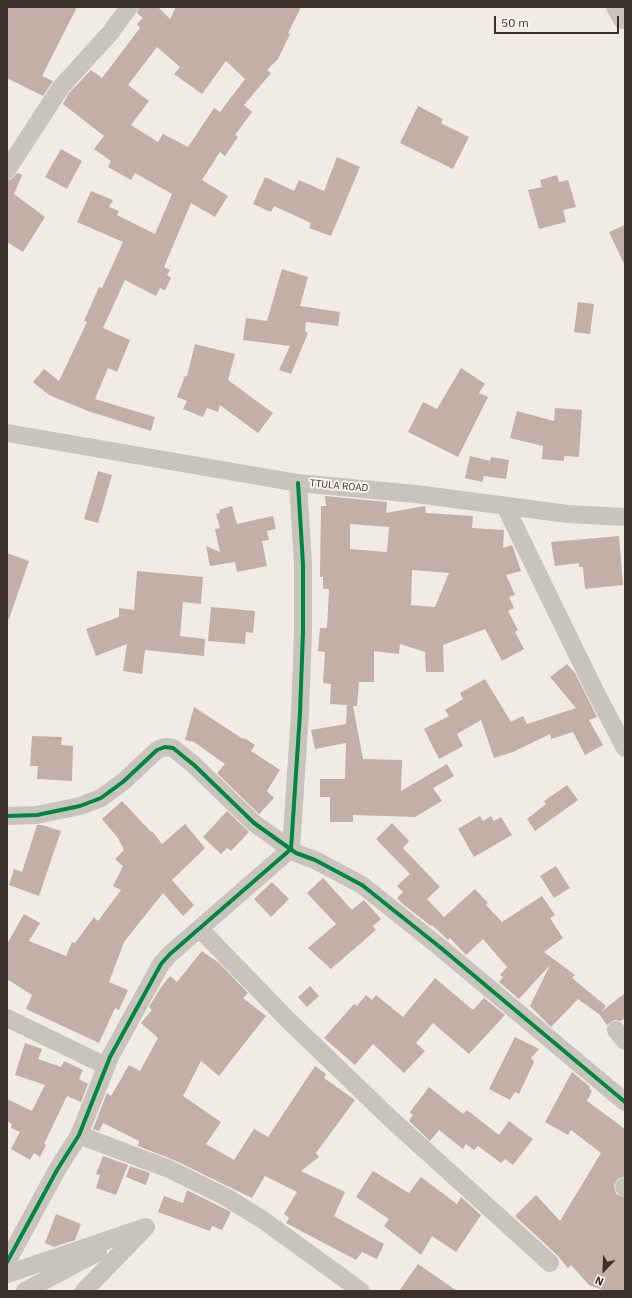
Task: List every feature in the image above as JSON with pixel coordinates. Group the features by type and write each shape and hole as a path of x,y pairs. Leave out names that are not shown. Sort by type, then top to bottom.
{"street":[{"path":"7,170 61,87 111,32 129,7"},
{"name":"TTULA ROAD","path":"7,433 298,483 416,494 568,514 625,517"},
{"path":"7,1262 57,1170 79,1135 106,1066 161,964 170,954 291,849 300,713 303,632 303,564 298,483"},
{"path":"505,506 596,693 625,748"},
{"path":"7,816 37,815 80,806 101,798 124,781 157,750 165,747 173,748 254,823 291,849 362,885 624,1099"},
{"path":"200,929 287,1019 393,1121 550,1263"},
{"path":"7,1018 106,1066"},
{"path":"79,1135 169,1169 226,1197 263,1220 361,1291"},
{"path":"7,1274 146,1227"},
{"path":"25,1291 146,1227"},
{"path":"84,1291 146,1227"}],"building":[{"path":"7,7 77,7 42,76 53,81 43,96 7,78"},
{"path":"139,7 158,7 170,19 176,7 301,7 288,33 290,34 278,59 267,70 271,73 244,105 252,112 235,135 238,137 225,156 220,152 202,180 228,196 215,217 191,203 164,267 170,270 167,275 171,278 165,290 160,288 156,296 125,280 103,328 130,340 117,372 108,368 95,399 155,417 151,431 88,411 49,395 33,382 44,369 59,381 87,322 84,321 99,287 102,288 123,242 77,222 91,191 113,200 109,207 119,211 117,215 155,234 172,194 135,173 131,180 108,167 111,161 94,149 104,136 63,104 69,93 91,70 102,78 140,28 137,24 143,18 137,13","holes":["157,47 180,67 174,74 202,94 226,61 245,79 220,112 214,108 188,147 163,134 158,142 131,125 149,101 128,85"]},
{"path":"418,106 443,119 441,123 469,137 453,169 400,143"},
{"path":"61,149 82,161 67,189 45,177"},
{"path":"337,157 360,167 331,236 309,228 311,223 274,206 271,212 253,204 265,177 294,191 299,180 324,191"},
{"path":"17,173 22,175 14,194 45,217 23,252 7,242 7,180 12,179"},
{"path":"557,175 559,182 568,180 576,207 563,210 566,222 539,229 528,190 542,187 540,180"},
{"path":"625,225 625,266 609,232"},
{"path":"282,269 308,277 300,306 340,312 338,326 306,322 305,331 308,333 291,374 279,370 290,346 243,340 246,318 267,321"},
{"path":"578,302 594,304 590,334 574,332"},
{"path":"195,344 235,354 228,380 273,413 258,433 220,405 218,412 207,408 203,417 183,409 187,401 177,397 185,376 187,376"},
{"path":"461,368 485,384 479,393 488,397 458,457 408,432 423,402 437,409"},
{"path":"555,408 582,410 579,457 564,456 564,461 542,459 543,446 510,438 517,411 554,421"},
{"path":"470,456 490,461 491,457 509,460 506,479 484,476 482,482 465,478"},
{"path":"98,471 112,475 98,523 84,519"},
{"path":"325,496 387,502 386,513 425,506 426,513 473,516 472,528 504,530 503,548 512,545 521,571 506,575 515,595 509,597 514,608 508,611 518,630 515,632 524,649 502,661 485,629 443,645 444,672 426,672 425,652 400,644 399,654 374,651 374,682 359,682 357,706 353,706 363,759 402,760 401,791 447,764 454,776 433,788 442,801 415,817 353,815 353,822 330,822 330,797 320,797 320,779 345,779 346,743 315,749 311,730 346,724 347,705 330,704 331,684 323,683 325,652 318,651 320,628 327,628 329,589 323,589 323,577 320,577 321,506 326,506","holes":["350,524 389,527 387,552 350,549","412,570 449,573 435,607 411,605"]},
{"path":"232,506 237,524 273,516 276,529 267,531 269,540 262,541 267,566 237,572 235,562 210,566 206,546 220,552 215,529 220,528 216,514 220,513 219,510"},
{"path":"619,536 623,585 585,589 583,567 579,567 579,563 555,566 551,542"},
{"path":"7,553 29,561 9,619 7,619"},
{"path":"137,571 203,577 201,604 183,602 180,636 205,639 204,656 145,650 142,674 123,671 127,644 96,656 86,629 119,617 119,608 134,610"},
{"path":"211,607 255,611 253,633 246,632 245,644 208,641"},
{"path":"567,664 575,673 597,717 589,720 603,745 585,755 573,732 551,739 550,734 513,752 494,758 481,720 457,734 463,746 439,759 424,729 449,716 445,710 463,699 460,693 485,679 511,722 523,716 527,724 576,708 550,677"},
{"path":"194,707 243,739 244,738 255,745 251,751 280,770 267,791 274,798 259,814 217,773 225,764 194,742 185,740"},
{"path":"32,736 62,737 61,745 73,746 72,781 37,779 38,766 30,766"},
{"path":"567,785 578,800 535,831 527,819 546,804 544,801"},
{"path":"122,801 151,832 152,831 162,844 185,824 205,848 172,880 194,905 183,916 163,893 124,942 109,982 128,990 119,1010 115,1008 99,1043 26,1009 32,995 7,979 7,944 24,914 40,923 29,941 66,956 72,942 75,943 94,917 98,921 121,890 113,886 123,866 115,859 124,850 118,838 102,819"},
{"path":"227,811 249,832 231,851 227,848 221,854 203,837"},
{"path":"480,816 483,821 491,816 494,821 501,817 512,835 474,857 458,829"},
{"path":"392,823 409,841 403,848 440,887 427,899 444,917 475,889 488,903 486,905 502,922 542,896 555,915 550,918 563,938 544,952 575,975 572,978 606,1006 601,1012 625,993 625,1018 621,1021 614,1020 607,1025 599,1014 578,999 551,1027 530,1006 550,965 519,999 499,982 503,977 500,975 507,967 483,939 466,955 450,938 448,940 432,925 431,926 404,905 397,898 403,892 397,886 410,874 376,839"},
{"path":"37,825 42,825 61,831 39,896 9,885 14,869 22,872"},
{"path":"556,866 570,888 554,898 540,876"},
{"path":"323,878 352,910 364,900 381,919 373,926 376,930 331,969 308,948 336,924 307,893"},
{"path":"272,882 289,899 271,917 254,899"},
{"path":"202,951 219,963 248,993 243,998 266,1016 219,1076 201,1061 183,1096 221,1122 206,1144 234,1160 254,1129 268,1137 315,1066 326,1074 324,1078 355,1100 316,1153 319,1157 301,1171 345,1192 334,1216 384,1244 377,1259 362,1252 356,1260 286,1223 289,1218 284,1214 297,1192 265,1176 252,1198 174,1160 138,1146 139,1141 103,1123 99,1131 93,1129 107,1093 111,1096 129,1065 140,1071 158,1038 141,1023 152,1010 149,1007 161,987 170,976 177,982"},
{"path":"435,978 473,1010 484,998 505,1015 469,1054 433,1023 416,1043 425,1051 404,1073 373,1044 355,1065 324,1038 354,1004 357,1006 366,995 372,1000 376,995 403,1017"},
{"path":"310,986 319,996 307,1007 298,997"},
{"path":"515,1037 539,1049 531,1058 534,1062 519,1094 515,1092 510,1100 489,1089"},
{"path":"25,1043 42,1049 38,1059 61,1067 64,1061 83,1070 79,1079 88,1084 81,1102 67,1096 44,1144 46,1145 40,1157 34,1153 30,1160 11,1149 20,1132 11,1128 12,1124 7,1121 7,1099 32,1111 45,1085 15,1075"},
{"path":"572,1072 590,1087 589,1089 592,1091 587,1101 625,1129 625,1176 618,1179 614,1185 616,1194 625,1197 625,1291 605,1291 589,1285 571,1265 568,1268 557,1255 515,1216 536,1195 560,1221 601,1153 571,1130 568,1135 545,1122"},
{"path":"429,1087 463,1114 467,1110 499,1135 509,1121 533,1139 513,1165 505,1159 501,1163 478,1146 474,1150 466,1144 463,1149 439,1130 430,1141 409,1121 413,1115 410,1112"},
{"path":"103,1156 128,1165 116,1195 96,1188 100,1175 96,1174"},
{"path":"130,1166 150,1173 146,1185 126,1177"},
{"path":"373,1171 409,1193 421,1177 457,1204 461,1197 481,1215 456,1252 432,1236 421,1255 384,1226 389,1219 356,1197"},
{"path":"187,1190 231,1212 222,1230 212,1226 210,1231 158,1212 164,1196 183,1203"},
{"path":"56,1214 81,1224 75,1240 54,1247 45,1243"},
{"path":"418,1264 457,1291 399,1291"}],"cycle path":[{"path":"7,1262 57,1170 79,1135 110,1057 161,964 170,954 291,849 300,713 303,632 303,564 298,483"},
{"path":"7,816 37,815 80,806 101,798 124,781 157,750 165,747 173,748 194,765 254,823 296,853 315,860 362,885 441,948 625,1102"}]}
